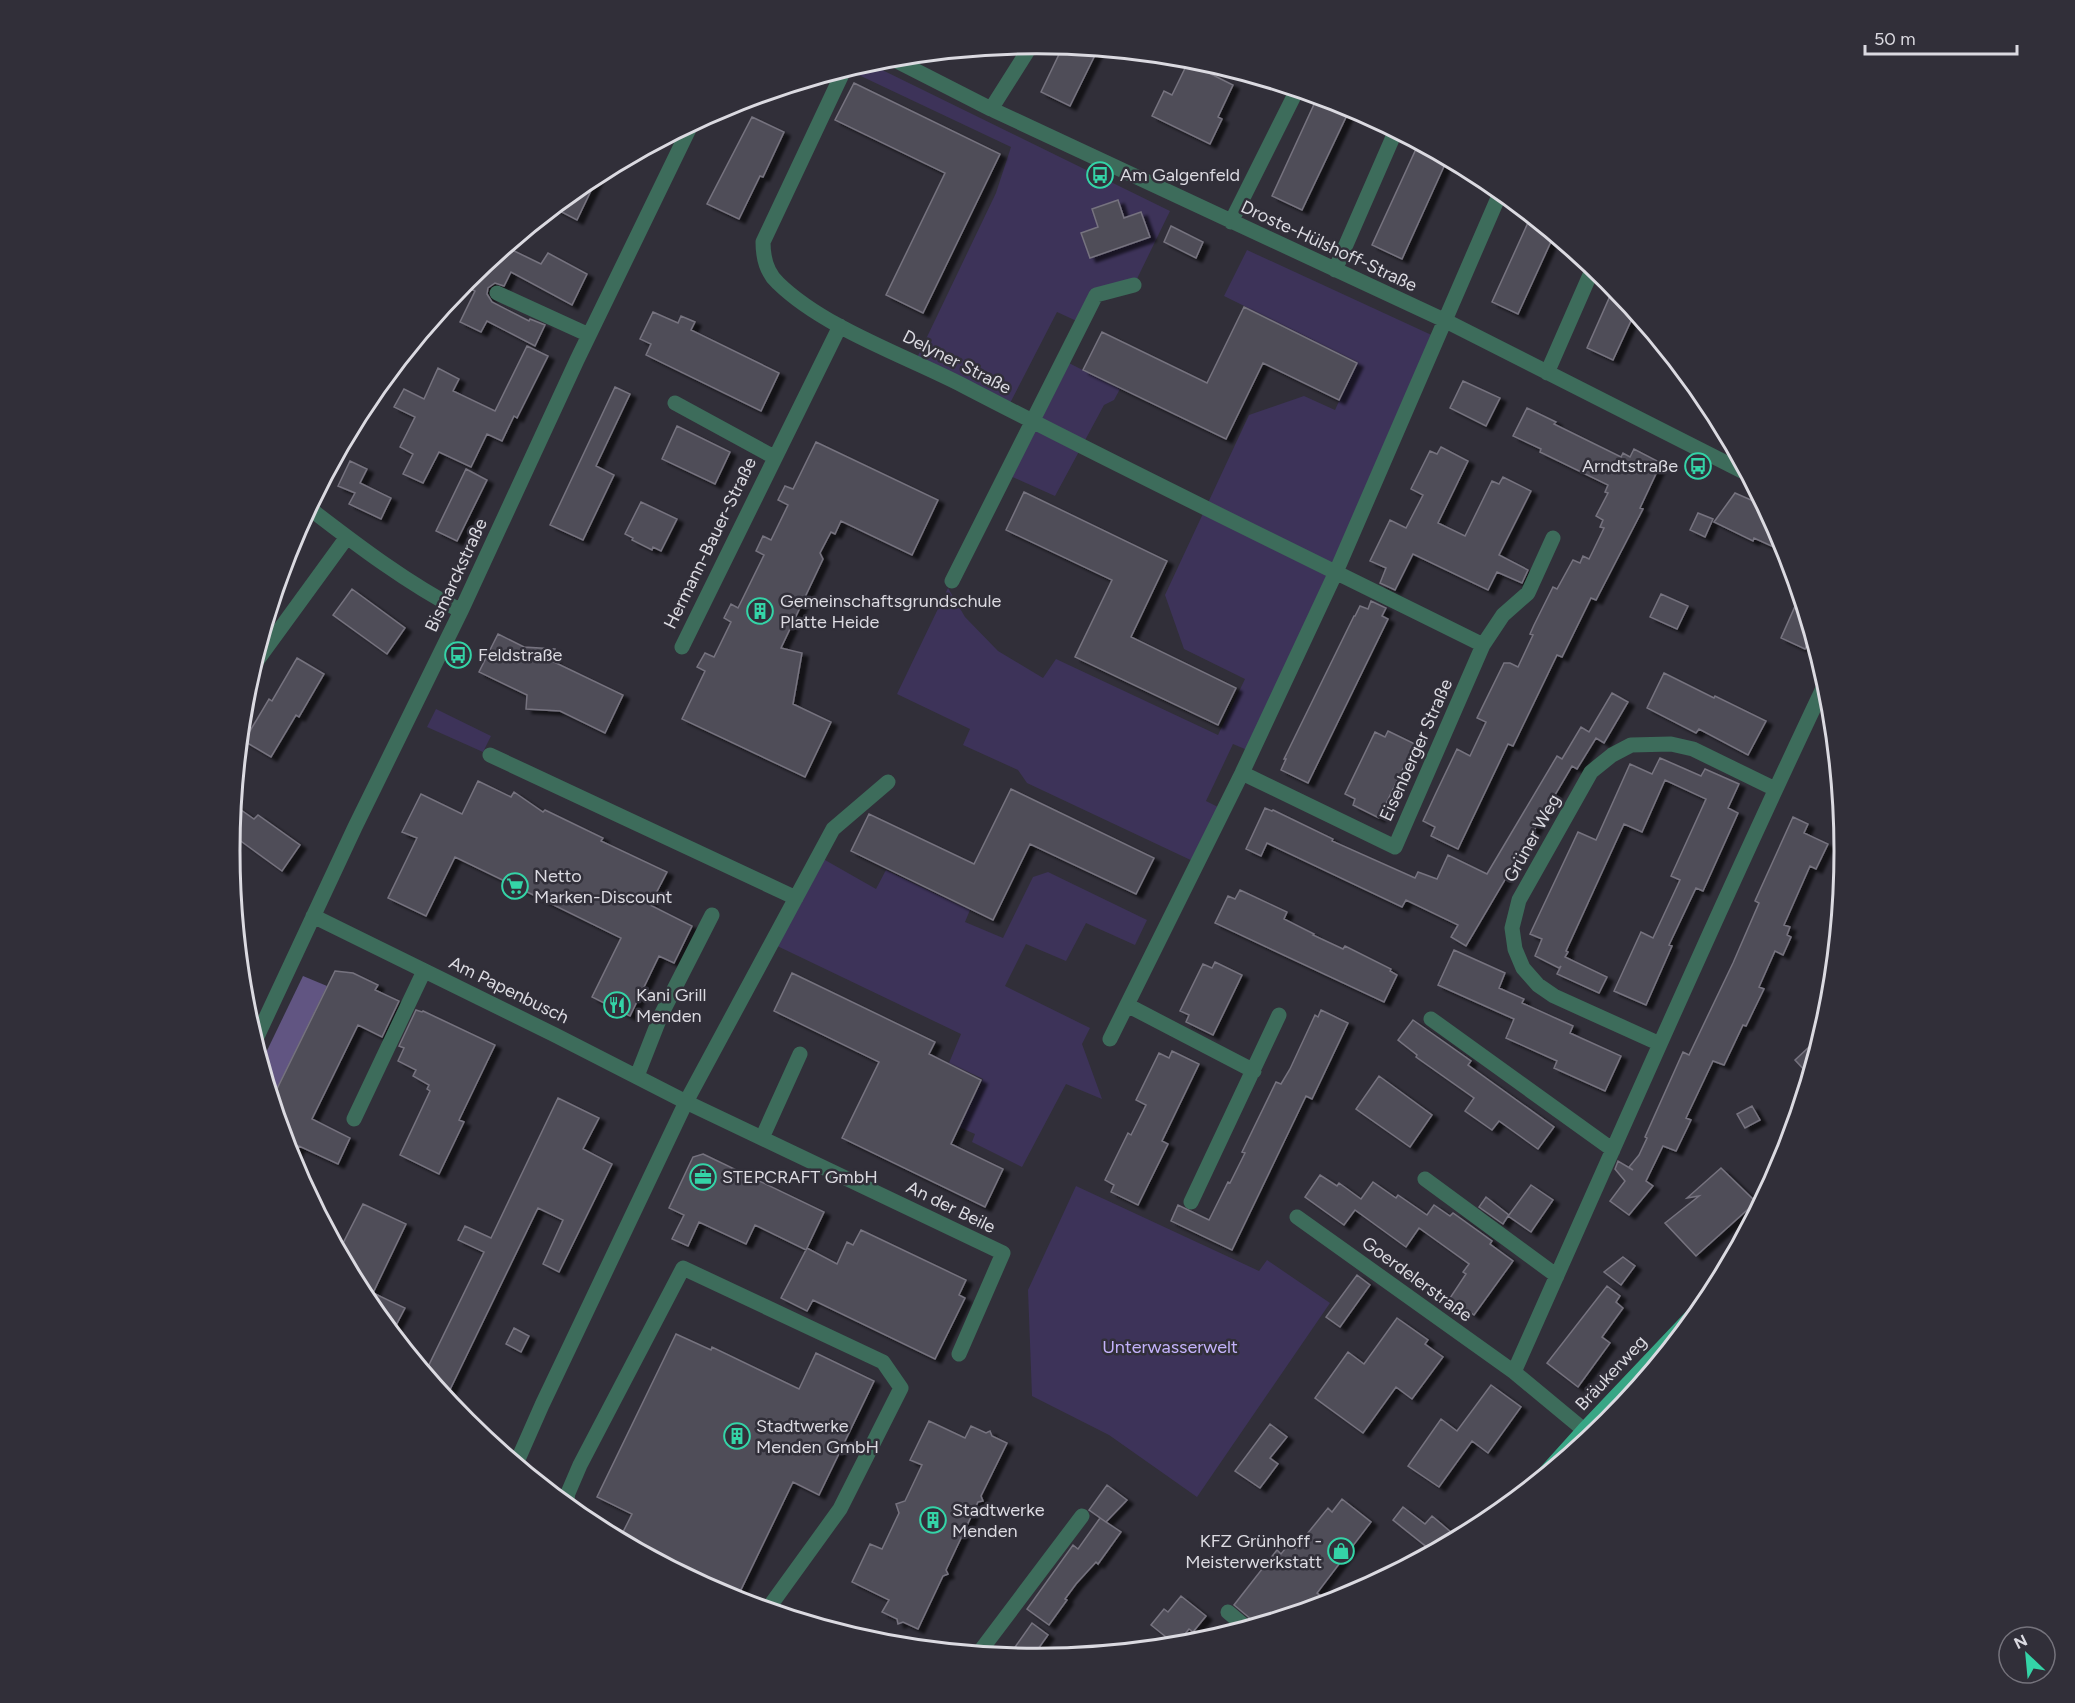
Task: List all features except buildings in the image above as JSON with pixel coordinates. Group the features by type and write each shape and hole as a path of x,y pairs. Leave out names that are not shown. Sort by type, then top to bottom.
{"main road":[{"name":"Bräukerweg","path":"1577,1438 1655,1355"}],"street":[{"path":"990,109 1025,54"},
{"name":"Droste-Hülshoff-Straße","path":"905,65 990,109 1446,321 1736,468"},
{"name":"Delyner Straße","path":"840,79 763,242 763,261 776,282 797,299 840,326 1336,572"},
{"path":"1231,222 1294,96"},
{"name":"Bismarckstraße","path":"260,1030 686,136"},
{"path":"1335,270 1393,138"},
{"path":"1110,1039 1242,773 1336,572 1497,200"},
{"path":"1546,373 1589,277"},
{"path":"952,581 1096,295 1134,285"},
{"path":"497,293 589,335"},
{"name":"Hermann-Bauer-Straße","path":"682,647 840,326"},
{"name":"Hermann-Bauer-Straße","path":"675,403 774,457"},
{"path":"316,513 440,600 461,611"},
{"path":"266,648 347,537"},
{"name":"Eisenberger Straße","path":"1242,773 1395,847 1483,645 1503,615 1528,593 1553,538"},
{"path":"1336,572 1483,645"},
{"path":"1584,1430 1514,1372 1775,789 1820,695"},
{"name":"Grüner Weg","path":"1660,1044 1554,996 1538,985 1523,968 1515,950 1512,928 1519,900 1591,772 1612,755 1631,745 1671,744 1693,749 1775,789"},
{"path":"489,756 796,898"},
{"path":"519,1457 686,1102 832,829 888,782"},
{"path":"637,1076 661,1015 712,915"},
{"name":"Am Papenbusch","path":"313,916 686,1102"},
{"path":"354,1119 424,971"},
{"path":"1127,1005 1254,1071"},
{"path":"1191,1202 1280,1015"},
{"path":"1431,1019 1613,1150"},
{"path":"762,1138 800,1054"},
{"name":"An der Beile","path":"686,1102 1003,1253 959,1354"},
{"path":"1425,1179 1557,1276"},
{"name":"Goerdelerstraße","path":"1298,1217 1514,1372"},
{"path":"568,1496 580,1465 683,1268 883,1362 901,1388 840,1509 772,1603"},
{"path":"983,1647 1082,1516"},
{"path":"1228,1612 1241,1623"}],"green space":[{"path":"881,69 1170,211 1134,285 1096,295 1081,323 1057,312 1007,409 915,362 996,193 1011,147 858,75"},
{"path":"1247,250 1438,338 1252,752 1233,744 1206,801 1224,810 1197,863 1027,783 1018,770 963,745 970,729 897,694 948,588 965,617 998,651 1043,678 1056,659 1218,735 1245,679 1184,649 1165,595 1249,415 1304,396 1335,410 1357,362 1224,296"},
{"path":"1063,360 1120,389 1114,400 1104,405 1055,496 1006,474"},
{"path":"436,709 491,736 483,752 427,727"},
{"path":"818,856 876,889 886,870 970,910 965,922 1003,938 1033,877 1048,872 1147,920 1135,945 1086,923 1066,961 1026,944 1005,986 1090,1028 1082,1044 1102,1099 1066,1084 1022,1167 972,1142 975,1134 959,1127 983,1079 949,1063 961,1034 771,943"},
{"name":"Unterwasserwelt","path":"1076,1186 1259,1271 1267,1260 1330,1303 1197,1497 1109,1435 1032,1396 1028,1290"}],"shaded area":[{"path":"303,976 327,986 277,1090 266,1053"}],"place":[{"name":"Am Galgenfeld","path":"1100,175"},
{"name":"Arndtstraße","path":"1698,466"},
{"name":"Gemeinschaftsgrundschule Platte Heide","path":"760,611"},
{"name":"Feldstraße","path":"458,655"},
{"name":"Netto Marken-Discount","path":"515,886"},
{"name":"Kani Grill Menden","path":"617,1005"},
{"name":"STEPCRAFT GmbH","path":"703,1177"},
{"name":"Stadtwerke Menden GmbH","path":"737,1436"},
{"name":"Stadtwerke Menden","path":"933,1520"},
{"name":"KFZ Grünhoff - Meisterwerkstatt","path":"1341,1551"}]}
